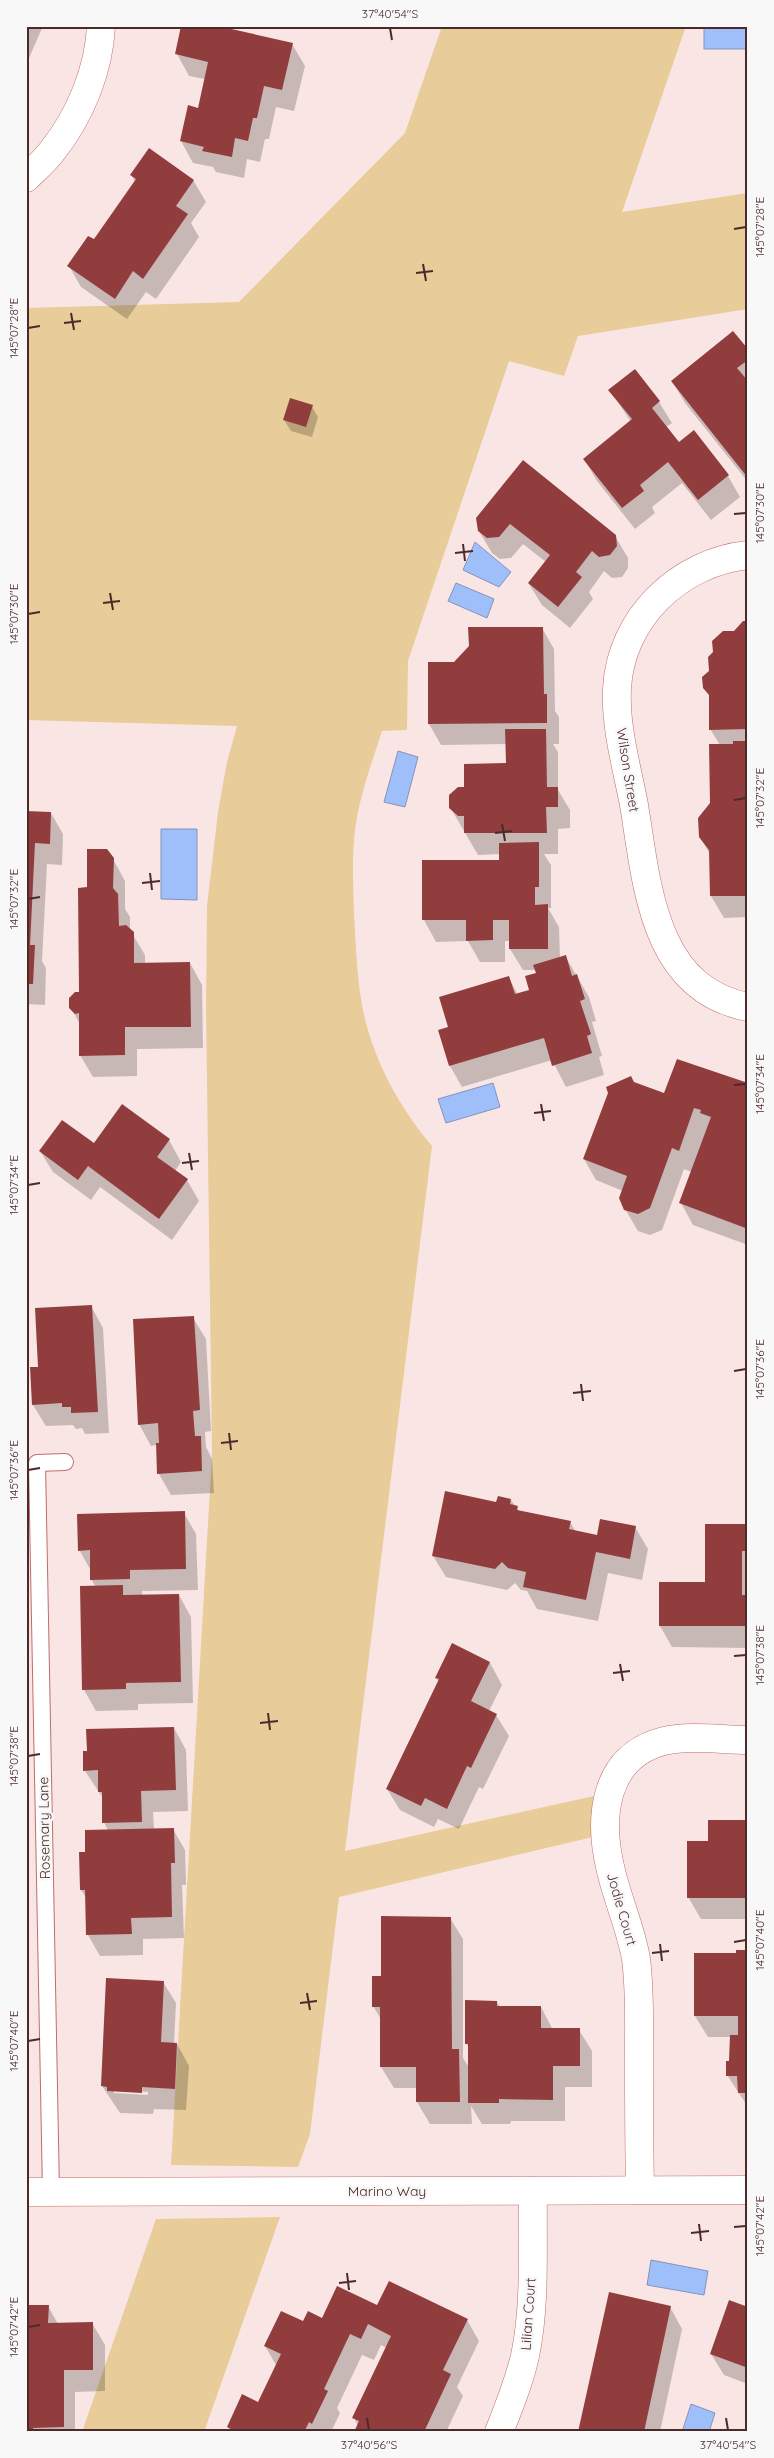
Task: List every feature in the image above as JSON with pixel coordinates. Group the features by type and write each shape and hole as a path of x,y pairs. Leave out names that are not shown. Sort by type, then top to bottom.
{"street":[{"path":"26,178 53,151 78,112 92,75 101,26"},
{"name":"Wilson Street","path":"748,555 708,563 660,594 639,619 624,652 617,689 620,725 631,792 648,888 657,926 669,952 686,973 708,992 737,1005 748,1007"},
{"name":"Jodie Court","path":"640,2190 637,1976 628,1927 610,1869 606,1840 606,1805 614,1779 626,1761 645,1747 666,1740 748,1740"},
{"name":"Marino Way","path":"39,2192 748,2190"},
{"name":"Lilian Court","path":"499,2432 515,2391 526,2345 530,2317 533,2191"}],"lane":[{"name":"Rosemary Lane","path":"39,2192 37,1463 65,1462"}],"shaded area":[{"path":"442,26 686,26 622,212 748,193 748,309 578,336 564,376 509,361 408,661 407,730 382,731 361,797 356,820 353,873 355,940 365,1019 376,1054 391,1087 410,1117 432,1146 345,1851 594,1796 593,1837 339,1897 310,2134 298,2167 171,2165 212,1454 206,1007 207,906 218,812 227,762 237,726 26,720 26,308 239,302 405,133"},
{"path":"280,2217 204,2432 82,2432 156,2219"}],"water":[{"path":"704,26 748,26 748,49 704,49"},
{"path":"475,542 511,572 499,587 463,570"},
{"path":"456,583 494,599 487,618 448,601"},
{"path":"398,751 418,757 405,807 384,802"},
{"path":"161,829 197,829 197,900 161,899"},
{"path":"493,1083 500,1107 446,1123 438,1099"},
{"path":"651,2260 708,2271 704,2295 647,2285"},
{"path":"691,2404 715,2413 709,2432 682,2432"}],"building":[{"path":"181,26 218,26 293,43 282,90 264,86 257,118 253,118 248,141 235,138 232,157 202,151 204,147 180,141 188,105 198,108 208,62 175,54"},
{"path":"149,148 194,180 176,206 188,214 143,279 133,271 115,299 67,266 88,236 94,239 136,179 130,175"},
{"path":"733,331 748,349 748,360 737,368 748,381 748,478 671,381"},
{"path":"635,369 660,401 652,408 679,442 694,430 729,475 698,500 668,462 640,485 644,491 622,508 583,459 632,419 608,390"},
{"path":"290,398 313,405 306,427 283,420"},
{"path":"523,460 616,535 617,546 610,555 599,557 592,551 576,572 582,577 558,607 528,583 550,555 510,524 499,537 487,538 478,531 476,518"},
{"path":"743,621 748,621 748,729 709,730 709,695 703,688 702,677 709,671 708,657 713,652 712,641 723,631 734,631"},
{"path":"468,627 543,627 544,694 547,694 547,723 428,724 428,662 454,662 469,646"},
{"path":"505,729 546,729 547,787 558,787 558,807 546,807 547,833 464,833 464,816 458,816 449,808 449,795 458,787 464,787 464,764 506,763"},
{"path":"733,741 748,741 748,919 746,896 710,896 709,850 699,837 698,818 710,803 709,744 733,744"},
{"path":"26,811 51,812 50,844 35,843 30,945 35,945 33,984 26,984"},
{"path":"539,842 539,887 535,887 535,905 548,904 548,949 509,949 509,920 493,920 493,940 466,941 466,920 422,920 422,860 499,860 499,843"},
{"path":"87,849 107,849 114,858 113,888 118,894 119,926 126,925 134,932 134,963 190,962 191,1027 125,1027 125,1055 79,1056 79,1013 75,1014 69,1008 69,998 75,992 79,992 78,888 87,887"},
{"path":"566,955 572,976 577,974 585,999 580,1001 591,1034 587,1036 592,1053 552,1066 544,1038 449,1066 438,1030 448,1027 439,997 509,976 515,994 529,990 525,976 536,973 533,965"},
{"path":"677,1059 748,1083 746,1118 748,1119 748,1229 679,1203 711,1117 700,1113 701,1110 694,1108 679,1151 672,1148 650,1208 638,1214 624,1210 619,1198 627,1176 583,1159 608,1093 606,1087 631,1076 634,1082 664,1093"},
{"path":"122,1104 170,1139 157,1157 188,1179 159,1219 88,1166 78,1180 39,1151 62,1120 94,1143"},
{"path":"92,1305 98,1412 71,1413 71,1407 62,1407 62,1403 32,1405 30,1367 38,1367 35,1308"},
{"path":"194,1316 200,1410 193,1411 195,1436 201,1436 202,1471 157,1474 156,1443 159,1443 158,1423 138,1425 133,1319"},
{"path":"445,1491 496,1502 498,1496 511,1499 510,1504 518,1506 517,1510 571,1521 569,1529 597,1535 600,1519 636,1526 630,1559 596,1552 586,1600 523,1587 526,1572 508,1568 502,1562 495,1569 432,1556"},
{"path":"185,1511 186,1569 130,1570 130,1579 90,1580 90,1550 78,1551 77,1514"},
{"path":"705,1524 748,1524 748,1551 742,1551 742,1595 748,1595 748,1626 659,1626 659,1582 705,1582"},
{"path":"123,1585 123,1595 179,1594 181,1682 126,1683 126,1689 82,1690 80,1586"},
{"path":"452,1643 490,1662 471,1701 497,1714 471,1768 467,1766 447,1809 425,1798 421,1806 386,1789 439,1679 435,1678"},
{"path":"174,1727 176,1790 141,1791 142,1822 102,1823 102,1792 98,1792 98,1770 83,1771 83,1751 87,1751 86,1729"},
{"path":"708,1820 748,1820 748,1898 687,1898 687,1841 708,1841"},
{"path":"174,1828 175,1863 171,1863 172,1917 131,1918 132,1934 86,1935 85,1890 80,1890 79,1852 85,1852 85,1830"},
{"path":"381,1916 451,1917 452,2049 459,2049 460,2102 416,2102 416,2067 380,2067 380,2007 372,2007 372,1976 381,1976"},
{"path":"736,1950 748,1950 748,2093 738,2093 737,2076 726,2076 726,2061 729,2061 730,2035 738,2035 738,2016 694,2016 694,1953 736,1953"},
{"path":"106,1978 164,1981 161,2042 177,2043 175,2089 142,2087 142,2093 107,2091 107,2087 101,2086"},
{"path":"465,2000 497,2001 497,2006 541,2006 541,2028 580,2028 580,2066 553,2066 553,2100 499,2099 499,2103 468,2103 468,2044 465,2044"},
{"path":"389,2281 468,2319 443,2370 451,2374 424,2432 354,2432 359,2421 352,2418 391,2336 368,2324 361,2339 350,2334 324,2389 328,2391 312,2424 309,2422 304,2432 237,2432 227,2427 242,2394 258,2402 281,2354 264,2346 281,2311 303,2321 308,2311 322,2318 337,2286 377,2305"},
{"path":"609,2292 671,2306 644,2432 578,2432"},
{"path":"729,2300 748,2307 748,2368 710,2354"},
{"path":"26,2305 49,2305 48,2323 93,2322 93,2370 64,2370 64,2427 33,2428 33,2432 26,2432"}]}
